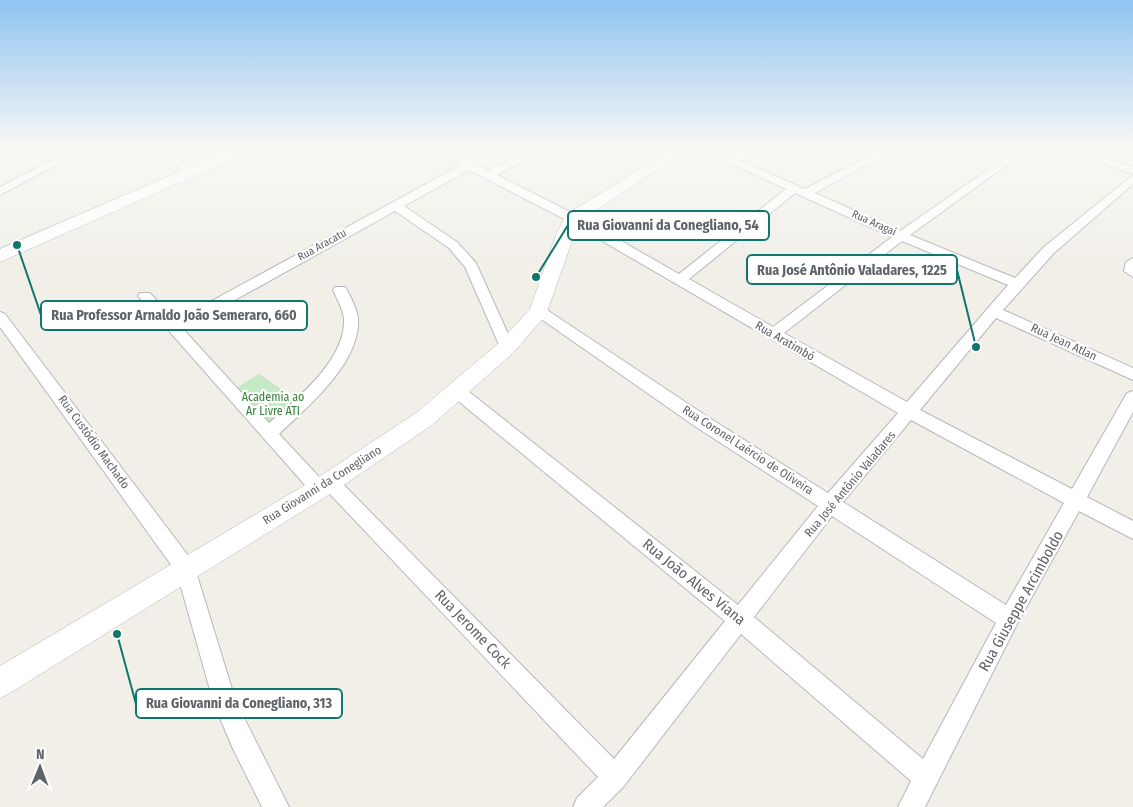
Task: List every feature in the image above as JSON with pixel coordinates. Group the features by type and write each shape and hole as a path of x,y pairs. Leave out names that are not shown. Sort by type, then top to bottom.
{"main road":[{"path":"2,252 158,186"}],"street":[{"path":"0,192 12,186"},
{"name":"Rua Aracatu","path":"175,327 431,186"},
{"name":"Rua Aratimbó","path":"512,186 572,218 910,412 1133,531"},
{"path":"572,218 623,186"},
{"name":"Rua Aragaí","path":"790,186 902,236 1017,284"},
{"path":"679,280 800,190 809,186"},
{"path":"773,334 972,186"},
{"name":"Rua José Antônio Valadares","path":"586,807 616,777 831,503 1017,284 1067,233 1129,186"},
{"path":"394,205 454,245 471,266 507,347"},
{"name":"Rua Giovanni da Conegliano","path":"0,683 54,652 324,485 424,419 507,347 539,311 564,235 572,218"},
{"path":"1133,262 1131,271 1133,273"},
{"path":"270,432 302,402 334,365 348,345 351,318 340,290"},
{"name":"Rua Jerome Cock","path":"146,296 230,391 270,432 616,777"},
{"name":"Rua Coronel Laércio de Oliveira","path":"539,311 702,422 1009,619"},
{"name":"Rua Jean Atlan","path":"994,311 1133,374"},
{"name":"Rua Custódio Machado","path":"0,317 186,569"},
{"name":"Rua João Alves Viana","path":"457,391 741,620 928,778"},
{"name":"Rua Giuseppe Arcimboldo","path":"912,807 1009,619 1077,500 1133,396"},
{"path":"186,569 225,704 241,741 276,807"}],"green space":[{"name":"Academia ao Ar Livre ATI","path":"259,374 300,402 274,426 233,390"}],"place":[{"name":"Rua Professor Arnaldo João Semeraro, 660","path":"17,245"},
{"name":"Rua Giovanni da Conegliano, 54","path":"536,277"},
{"name":"Rua José Antônio Valadares, 1225","path":"976,347"},
{"name":"Rua Giovanni da Conegliano, 313","path":"117,634"}]}
